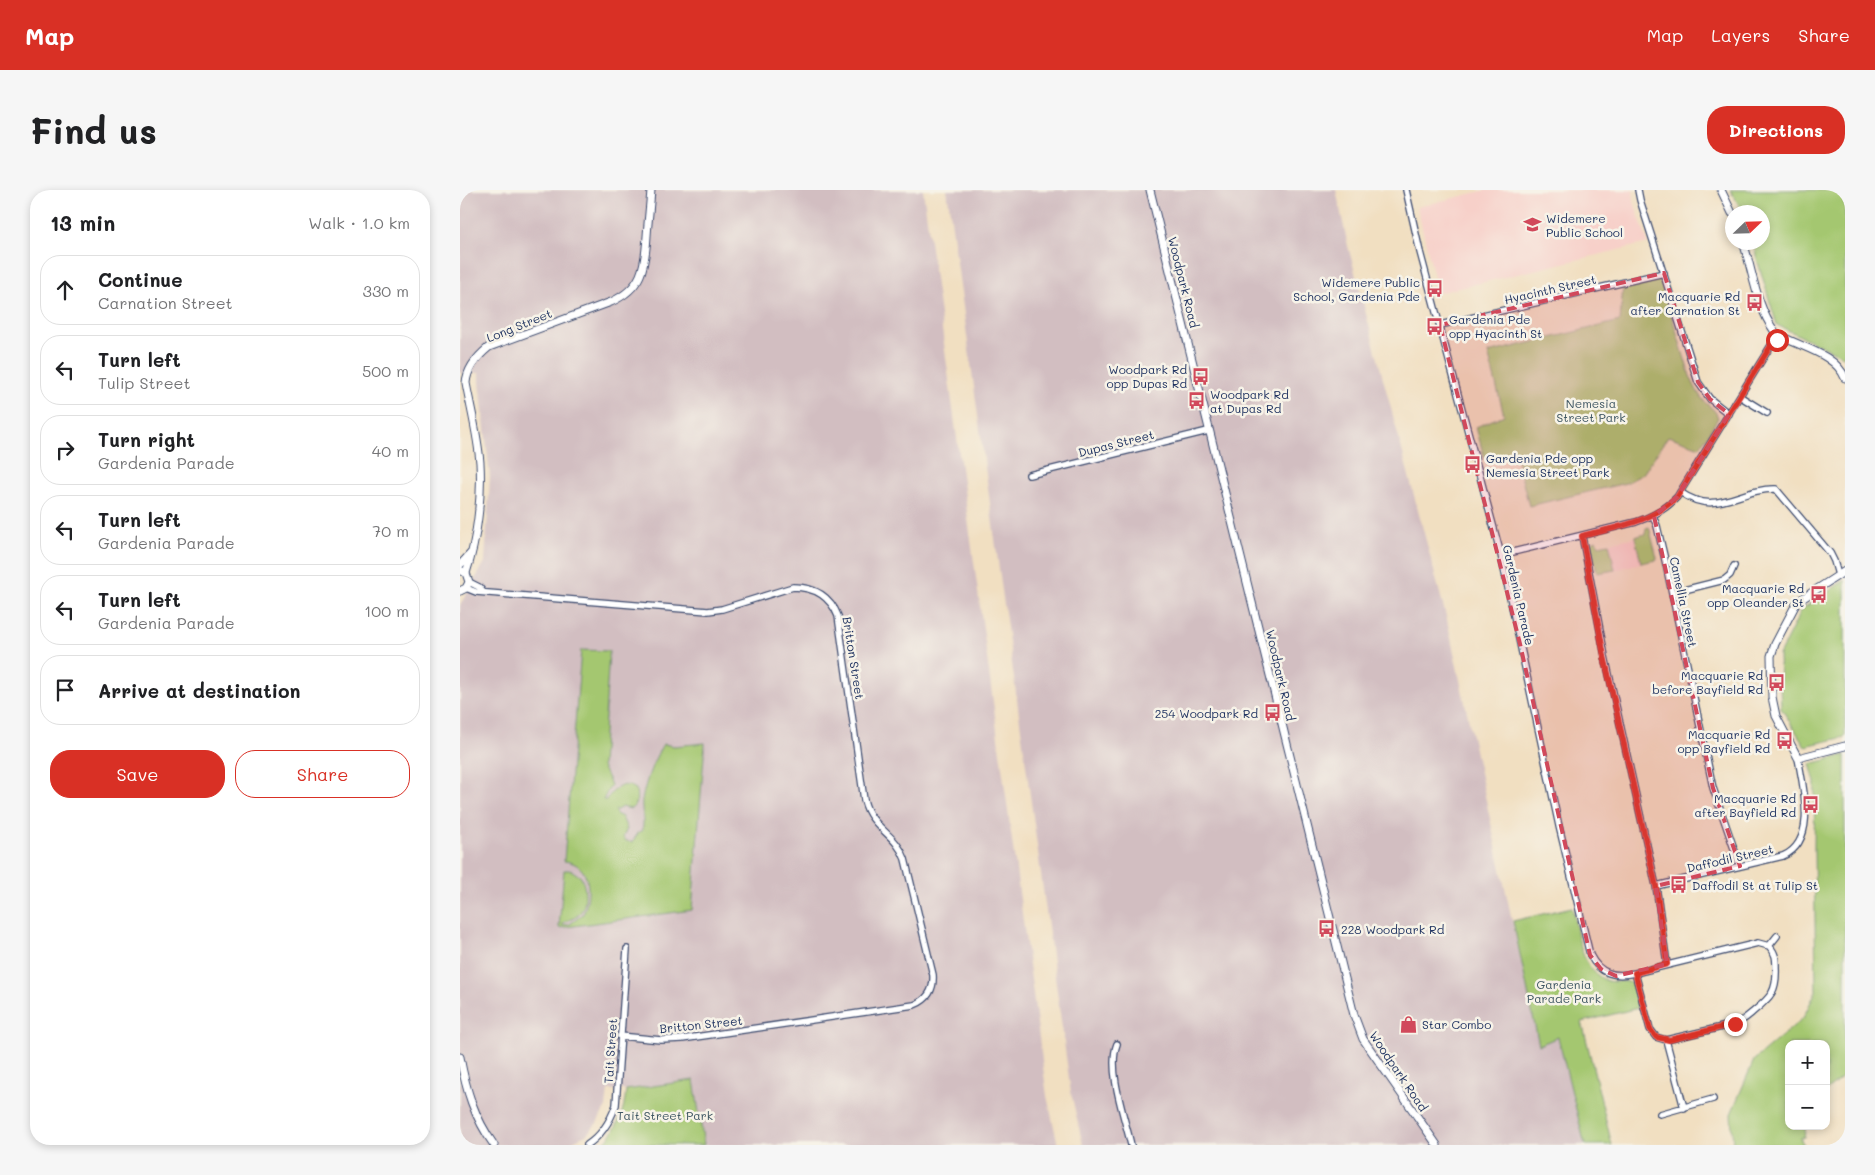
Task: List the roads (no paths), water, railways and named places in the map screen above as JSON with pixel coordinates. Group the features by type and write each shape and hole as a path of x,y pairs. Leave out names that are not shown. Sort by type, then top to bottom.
{"street":[{"name":"Long Street","path":"463,572 471,559 470,553 478,517 480,491 480,462 466,383 472,365 480,354 490,347 611,302 622,297 634,286 640,277 645,262 651,190"},
{"name":"Woodpark Road","path":"1150,190 1208,431 1354,1015 1363,1039 1437,1145"},
{"name":"Gardenia Parade","path":"1406,190 1420,252 1501,555 1559,826 1590,955 1598,967 1608,974 1620,976 1758,943 1769,946"},
{"path":"1638,190 1698,382 1710,399 1729,414"},
{"path":"1722,190 1729,205"},
{"path":"1745,250 1765,316 1775,335 1780,340 1783,337 1829,359 1840,369 1845,378"},
{"name":"Hyacinth Street","path":"1440,325 1664,272"},
{"path":"1501,555 1636,522 1653,516 1668,506 1680,492 1740,397 1775,335"},
{"path":"1740,397 1767,413"},
{"name":"Dupas Street","path":"1029,475 1208,431"},
{"path":"1680,492 1700,502 1711,503 1776,489 1817,537 1834,561 1838,575"},
{"name":"Camellia Street","path":"1653,516 1672,593 1713,788 1740,866"},
{"path":"1582,536 1604,656 1656,886 1667,964"},
{"name":"Long Street","path":"460,565 470,553"},
{"path":"1672,593 1724,580 1734,566"},
{"path":"1844,747 1798,758 1776,716 1772,697 1771,656 1775,644 1797,602 1845,571"},
{"path":"463,572 465,587"},
{"name":"Britton Street","path":"465,587 479,587 483,592 506,595 708,611 722,609 793,588 814,590 827,598 836,610 840,623 866,807 873,820 899,846 905,859 933,975 933,987 930,995 914,1005 682,1039 661,1040 620,1036"},
{"name":"Daffodil Street","path":"1656,886 1787,854 1795,849 1804,831 1804,796 1798,758"},
{"path":"1635,973 1650,1029 1656,1037 1666,1040 1738,1023 1766,1001 1773,992 1776,978 1776,957 1774,951 1769,946 1777,936"},
{"name":"Tait Street","path":"587,1145 604,1129 616,1105 627,949"},
{"path":"1666,1040 1684,1108"},
{"path":"1116,1044 1113,1054 1114,1072 1131,1145"},
{"path":"460,1057 470,1103 481,1126 494,1145"},
{"path":"1660,1114 1713,1099"}],"place":[{"name":"Widemere Public School","path":"1532,225"},
{"name":"Widemere Public School, Gardenia Pde","path":"1434,289"},
{"name":"Macquarie Rd after Carnation St","path":"1754,303"},
{"name":"Gardenia Pde opp Hyacinth St","path":"1435,326"},
{"name":"Woodpark Rd opp Dupas Rd","path":"1201,376"},
{"name":"Woodpark Rd at Dupas Rd","path":"1196,401"},
{"name":"Gardenia Pde opp Nemesia Street Park","path":"1472,465"},
{"name":"Macquarie Rd opp Oleander St","path":"1818,595"},
{"name":"Macquarie Rd before Bayfield Rd","path":"1777,682"},
{"name":"254 Woodpark Rd","path":"1272,713"},
{"name":"Macquarie Rd opp Bayfield Rd","path":"1784,741"},
{"name":"Macquarie Rd after Bayfield Rd","path":"1810,805"},
{"name":"Daffodil St at Tulip St","path":"1678,885"},
{"name":"228 Woodpark Rd","path":"1327,929"},
{"name":"Star Combo","path":"1408,1024"}],"park label":[{"name":"Nemesia Street Park","path":"1591,410"},
{"name":"Gardenia Parade Park","path":"1564,991"},
{"name":"Tait Street Park","path":"665,1115"}]}
